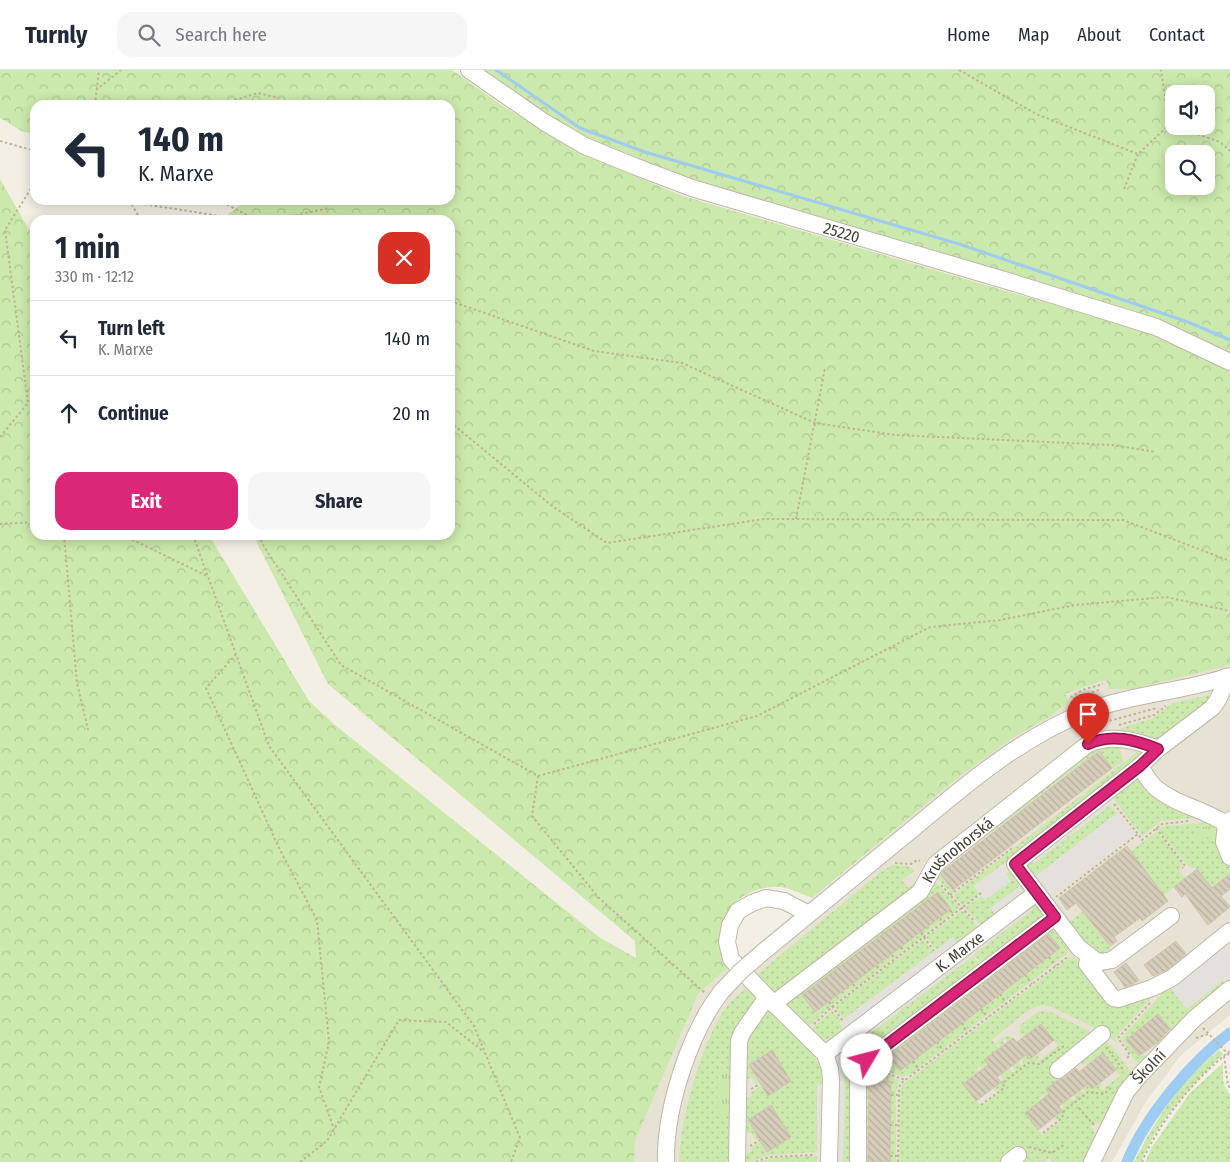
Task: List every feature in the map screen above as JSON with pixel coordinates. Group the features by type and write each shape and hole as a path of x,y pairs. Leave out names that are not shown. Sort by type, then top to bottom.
{"street":[{"name":"25220","path":"469,70 544,122 585,146 634,166 692,188 1156,327 1230,362"},
{"path":"1170,916 1112,960 1101,962 1089,957 1079,948 1015,864 1212,708 1218,701 1228,677"},
{"path":"666,1162 670,1117 680,1078 702,1022 718,996 740,971 958,791 998,760 1039,735 1084,713 1101,707 1228,677"},
{"name":"Krušnohorská","path":"737,1162 739,1041 742,1033 770,1001 920,892 932,871 947,855 1088,744 1119,738 1158,749"},
{"path":"1140,766 1150,782 1163,793 1228,822 1224,842 1230,857"},
{"path":"809,914 784,901 766,898 738,911 730,925 727,942 731,959 770,1001 825,1054 831,1080 830,1158"},
{"path":"858,1162 858,1081 860,1070 875,1054 1045,905"},
{"name":"K. Marxe","path":"825,1054 1045,905"},
{"path":"1089,957 1087,964 1113,998 1119,999 1152,988 1172,978 1230,931"},
{"name":"Školní","path":"1092,1162 1126,1092 1194,1019 1230,989"},
{"path":"1058,1070 1100,1036"}],"path":[{"path":"95,100 99,70"},
{"path":"96,90 121,70"},
{"path":"960,70 1036,114 1138,154"},
{"path":"1161,70 1165,98"},
{"path":"235,100 258,93 279,98"},
{"path":"1124,189 1138,154 1165,129"},
{"path":"1200,135 1220,142 1230,150"},
{"path":"0,142 30,151"},
{"path":"0,437 28,403 5,230 30,190"},
{"path":"154,205 216,215"},
{"path":"228,205 247,215"},
{"path":"296,215 330,208"},
{"path":"455,303 594,351 682,363 815,423 896,435 1112,445 1156,452"},
{"path":"796,519 825,368"},
{"path":"455,426 552,506 607,543 764,519 1123,520 1230,561"},
{"path":"0,524 30,522"},
{"path":"64,540 77,683 88,730"},
{"path":"133,540 208,576"},
{"path":"195,540 269,746 474,1026 520,1138 511,1162"},
{"path":"260,540 341,665 538,776 757,716 930,627 1000,620 1075,605 1166,597 1230,612"},
{"path":"236,654 206,688 278,846 317,920 329,1042 319,1087 334,1129"},
{"path":"1099,690 1071,697 1082,690 1104,684"},
{"path":"1088,726 1167,705"},
{"path":"1116,726 1138,720"},
{"path":"538,776 532,816 599,898 718,996"},
{"path":"1105,794 1142,840 1162,824 1190,821"},
{"path":"1156,828 1185,866 1182,868"},
{"path":"1045,905 1138,834"},
{"path":"899,856 891,863 911,864 917,860 932,871 974,921"},
{"path":"803,1034 832,1007 980,894 981,890"},
{"path":"950,910 953,915"},
{"path":"940,918 943,922"},
{"path":"920,932 934,951"},
{"path":"901,947 904,952"},
{"path":"898,1162 900,1084 1072,953"},
{"path":"892,954 895,959"},
{"path":"1049,957 1056,966"},
{"path":"877,966 880,970"},
{"path":"1025,976 1032,984"},
{"path":"853,984 856,989"},
{"path":"1127,1058 1130,1055 1118,1038 1157,996 1152,988"},
{"path":"1000,994 1006,1003"},
{"path":"829,1002 843,1020"},
{"path":"981,1009 988,1017"},
{"path":"300,1162 327,1141 400,1020 446,1022 484,1052"},
{"path":"962,1023 967,1033"},
{"path":"1208,1034 1230,1056"},
{"path":"1100,1036 1127,1075"},
{"path":"937,1042 944,1052"},
{"path":"982,1104 1004,1088 1003,1083 1028,1063 1039,1064 1067,1044"},
{"path":"1142,1162 1150,1143 1188,1091 1230,1051"},
{"path":"1224,1056 1230,1088"},
{"path":"913,1061 919,1070"},
{"path":"864,1065 905,1080"},
{"path":"1043,1133 1062,1118 1064,1112 1088,1092 1104,1094 1112,1087"},
{"path":"891,1095 899,1095"},
{"path":"1079,1108 1104,1135"},
{"path":"890,1125 898,1125"},
{"path":"1013,1159 1029,1147 1052,1153 1065,1144"},
{"path":"756,1162 769,1156 830,1158"},
{"path":"890,1156 898,1156"}],"shaded area":[{"path":"1230,665 1230,1015 1181,1055 1145,1103 1112,1162 634,1162 635,1141 698,994 713,981 961,775 1011,739 1049,717 1069,702 1065,695 1106,680"},
{"path":"1105,798 1110,805 1033,864 1028,856"},
{"path":"1117,813 1133,834 1052,897 1036,876"},
{"path":"1000,866 1011,881 985,900 974,886"},
{"path":"1019,888 1025,896 997,917 990,908"},
{"path":"1028,904 1032,910 974,954 970,948"},
{"path":"953,937 960,947 845,1032 839,1023"},
{"path":"1221,943 1230,954 1230,974 1187,1009 1168,985"},
{"path":"968,950 973,956 856,1044 847,1053 845,1063 843,1162 833,1162 834,1068 836,1055"},
{"path":"827,1084 826,1162 817,1162 817,1085"}],"green space":[{"path":"0,70 452,70 503,106 577,152 683,196 1156,335 1230,372 1230,665 1132,689 1109,689 1106,680 1065,694 1069,702 1049,717 1011,739 961,775 812,898 787,888 774,887 753,891 736,902 725,926 721,947 729,967 698,994 635,1141 634,1162 0,1162 0,179 30,231 30,540 212,540 309,701 335,725 599,937 636,958 635,941 328,684 256,540 455,540 455,215 227,215 240,205 455,205 455,100 30,100 30,133 23,132 0,118"},
{"path":"483,70 1230,70 1230,356 1128,309 692,181 597,144 567,128"},
{"path":"1210,695 1211,700 1156,741 1121,733 1120,729 1153,718 1173,703"},
{"path":"1119,743 1123,761 1103,776 1112,768 1098,751 939,872 952,890 955,890 951,893 934,875 1090,749"},
{"path":"1140,750 1141,755 1058,823 974,886 979,894 963,906 953,895"},
{"path":"1133,776 1208,817 1161,821 1142,836 1110,794"},
{"path":"1110,805 1117,813 1036,876 1041,883 1038,884 1024,866 1028,856 1033,863"},
{"path":"1216,822 1230,863 1230,880 1212,888 1197,869 1188,866 1158,830 1163,826"},
{"path":"1216,826 1217,836 1197,839 1196,828"},
{"path":"1157,831 1182,863 1179,871 1185,878 1164,895 1131,851"},
{"path":"893,865 907,866 915,870 902,880 908,888 922,877 922,882 775,994 755,978 882,871"},
{"path":"1010,871 1021,884 991,908 997,917 983,928 965,908 981,896 985,900 1011,881 1006,874"},
{"path":"932,878 959,906 957,910 830,1007 805,1029 787,1012 786,1004"},
{"path":"1034,901 1046,917 984,968 974,954 1031,911 1028,904"},
{"path":"961,911 980,930 960,947 952,938 936,950 926,937"},
{"path":"1082,912 1111,948 1105,953 1095,953 1067,924"},
{"path":"1050,925 1068,949 1068,953 911,1074 902,1077 868,1064"},
{"path":"923,939 933,952 844,1019 834,1007"},
{"path":"973,956 982,969 868,1056 855,1162 843,1162 845,1063 847,1053 856,1044"},
{"path":"1070,957 1075,958 1112,1006 1154,995 1115,1038 1117,1043 1102,1031 1054,1008 1042,1005 1033,1008 992,1040 995,1044 1005,1036 1013,1037 1008,1042 1005,1039 1002,1041 1005,1044 1001,1047 998,1043 996,1045 998,1049 984,1060 987,1065 982,1069 979,1066 977,1068 979,1072 963,1084 981,1106 1000,1092 998,1089 995,1092 993,1088 1003,1080 1000,1075 1009,1068 1012,1073 1015,1071 1012,1066 1018,1061 1021,1066 1024,1064 1021,1059 1026,1055 1030,1059 1038,1053 1040,1056 1037,1059 1039,1061 1058,1046 1041,1024 1025,1036 1022,1033 1019,1035 1021,1024 1040,1011 1051,1012 1089,1031 1090,1036 1075,1067 1070,1071 1068,1068 1058,1076 1060,1078 1046,1089 1049,1094 1044,1098 1042,1095 1039,1098 1041,1100 1025,1113 1042,1135 1060,1121 1054,1117 1064,1108 1061,1104 1070,1097 1073,1101 1076,1099 1073,1095 1080,1090 1083,1094 1085,1091 1082,1088 1088,1084 1100,1082 1102,1090 1120,1076 1103,1053 1087,1065 1085,1063 1082,1065 1081,1058 1105,1042 1109,1043 1133,1075 1103,1126 1096,1122 1091,1127 1094,1131 1095,1140 1087,1162 1052,1162 1049,1158 1044,1162 899,1162 900,1094 902,1085"},
{"path":"1222,981 1226,986 1159,1047 1157,1042 1171,1031 1158,1015 1126,1040 1139,1057 1144,1054 1148,1060 1142,1063 1135,1061 1121,1038 1160,996 1156,989 1167,984 1187,1009"},
{"path":"747,986 756,994 757,1000 739,1034 734,1155 728,1162 679,1162 683,1125 688,1102 711,1033 721,1015"},
{"path":"768,1008 803,1042 818,1062 822,1072 825,1084 817,1085 817,1152 768,1155 751,1162 740,1162 743,1152 746,1151 748,1153 752,1151 750,1148 761,1141 767,1152 771,1105 748,1120 759,1138 756,1140 752,1133 743,1133 746,1095 748,1098 752,1096 750,1093 761,1086 768,1096 791,1081 771,1050 748,1065 759,1083 756,1085 752,1078 746,1079 743,1041"},
{"path":"832,1010 842,1022 844,1030 823,1041 808,1032"},
{"path":"1219,1050 1223,1054 1176,1104 1156,1132 1141,1162 1134,1162 1153,1127 1175,1094"},
{"path":"1223,1063 1224,1083 1230,1094 1230,1162 1145,1162 1152,1147 1190,1093"},
{"path":"866,1067 899,1080 896,1093 896,1162 860,1162"},
{"path":"718,1068 731,1069 729,1114 717,1114"},
{"path":"817,1156 817,1162 762,1162 770,1158"}],"building":[{"path":"1099,751 1112,768 953,890 941,875 943,871"},
{"path":"1127,846 1168,901 1142,921 1140,918 1114,937 1117,941 1110,946 1076,903 1067,910 1059,898"},
{"path":"1197,869 1212,888 1230,874 1230,889 1221,896 1230,907 1208,925 1185,894 1182,897 1174,887"},
{"path":"938,892 951,909 815,1012 802,995"},
{"path":"1049,934 1060,948 900,1071 889,1056"},
{"path":"1176,941 1186,954 1167,970 1153,976 1144,965"},
{"path":"1126,963 1139,980 1125,987 1114,972"},
{"path":"1158,1014 1170,1029 1158,1042 1139,1056 1126,1040"},
{"path":"1041,1024 1054,1040 1030,1059 1026,1055 997,1077 1001,1082 976,1101 963,1084 988,1065 984,1060 1013,1038 1017,1042"},
{"path":"772,1050 791,1081 768,1096 749,1065"},
{"path":"1103,1053 1116,1070 1092,1089 1088,1084 1059,1106 1062,1111 1038,1130 1025,1113 1049,1094 1046,1089 1076,1068 1079,1072"},
{"path":"869,1081 891,1081 890,1162 868,1162"},
{"path":"771,1105 791,1137 767,1152 748,1120"}],"waterway":[{"path":"496,70 580,128 645,152 959,244 1188,322 1230,340"},
{"path":"1127,1162 1145,1127 1157,1109 1200,1059 1230,1033"}],"route":[{"path":"867,1060 1055,917 1015,864 1140,766 1158,749 1119,738 1109,738 1088,744"}]}
